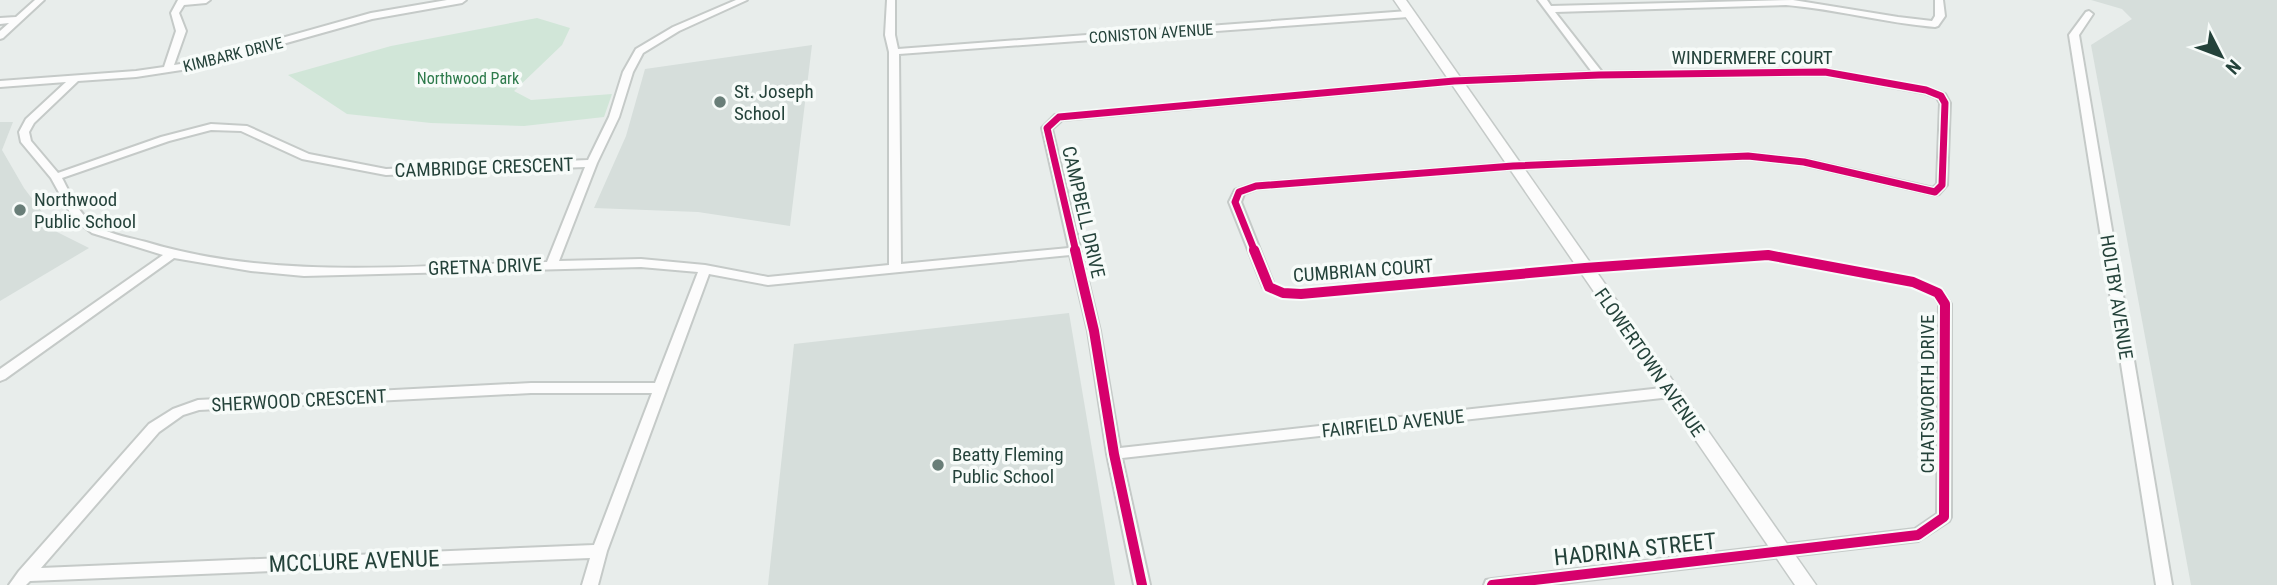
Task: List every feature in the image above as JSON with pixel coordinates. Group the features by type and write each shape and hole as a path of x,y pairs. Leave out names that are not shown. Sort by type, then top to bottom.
{"street":[{"path":"0,36 40,0"},
{"path":"168,70 181,31 175,13 181,2 206,0"},
{"name":"KIMBARK DRIVE","path":"0,84 168,70 282,43 371,16 462,0"},
{"path":"552,263 592,163 614,117 628,72 639,51 676,29 743,0"},
{"path":"891,0 890,35 894,52 895,267"},
{"path":"1542,0 1599,75"},
{"path":"1551,9 1786,2 1820,4 1914,23 1935,24 1940,16 1939,0"},
{"name":"CONISTON AVENUE","path":"894,52 1404,7"},
{"name":"FLOWERTOWN AVENUE","path":"1404,7 1806,585"},
{"name":"HOLTBY AVENUE","path":"2089,14 2074,35 2164,585"},
{"path":"0,20 19,19"},
{"name":"WINDERMERE COURT","path":"1454,81 1599,75 1825,72 1926,90 1941,96 1945,103 1942,185 1935,192 1777,158 1513,166"},
{"name":"GRETNA DRIVE","path":"75,79 30,121 24,132 26,142 56,177 77,216 96,231 172,254 304,272 552,263 641,263 768,281 1074,251"},
{"name":"CAMPBELL DRIVE","path":"1142,585 1114,454 1094,331 1047,128 1059,117 1454,81"},
{"name":"CAMBRIDGE CRESCENT","path":"56,177 165,139 211,127 243,128 306,157 386,172 592,163"},
{"name":"CUMBRIAN COURT","path":"1513,166 1256,186 1239,192 1235,202 1269,287 1283,293 1301,294 1585,268"},
{"path":"0,376 172,254"},
{"name":"CHATSWORTH DRIVE","path":"1585,268 1768,255 1913,282 1938,293 1945,304 1944,517 1918,535 1782,552"},
{"path":"590,585 599,551 705,270"},
{"name":"SHERWOOD CRESCENT","path":"21,580 154,428 178,412 198,405 531,388 659,388"},
{"name":"FAIRFIELD AVENUE","path":"1114,454 1671,392"},
{"name":"MCCLURE AVENUE","path":"21,580 599,551"},
{"name":"HADRINA STREET","path":"1492,585 1782,552"}],"shaded area":[{"path":"2091,0 2277,0 2277,585 2191,585 2091,45 2132,19 2122,9"},
{"name":"St. Joseph School","path":"812,45 790,226 698,212 594,208 626,136 645,69"},
{"name":"Northwood Public School","path":"0,122 13,122 2,150 24,188 57,232 89,248 0,301"},
{"name":"Beatty Fleming Public School","path":"1069,313 1115,585 768,585 794,344"}],"green space":[{"name":"Northwood Park","path":"537,18 570,28 562,45 514,91 531,100 612,94 604,117 524,126 431,123 347,114 288,75 391,46"}],"cycle path":[{"path":"1142,585 1114,454 1094,331 1047,128 1059,117 1454,81 1599,75 1825,72 1926,90 1941,96 1945,103 1942,185 1935,192 1804,162 1748,156 1513,166 1256,186 1239,192 1235,202 1269,287 1283,293 1301,294 1585,268 1768,255 1913,282 1938,293 1945,304 1944,517 1918,535 1492,585"}],"place":[{"name":"St. Joseph School","path":"720,102"},
{"name":"Northwood Public School","path":"20,210"},
{"name":"Beatty Fleming Public School","path":"938,465"}]}
